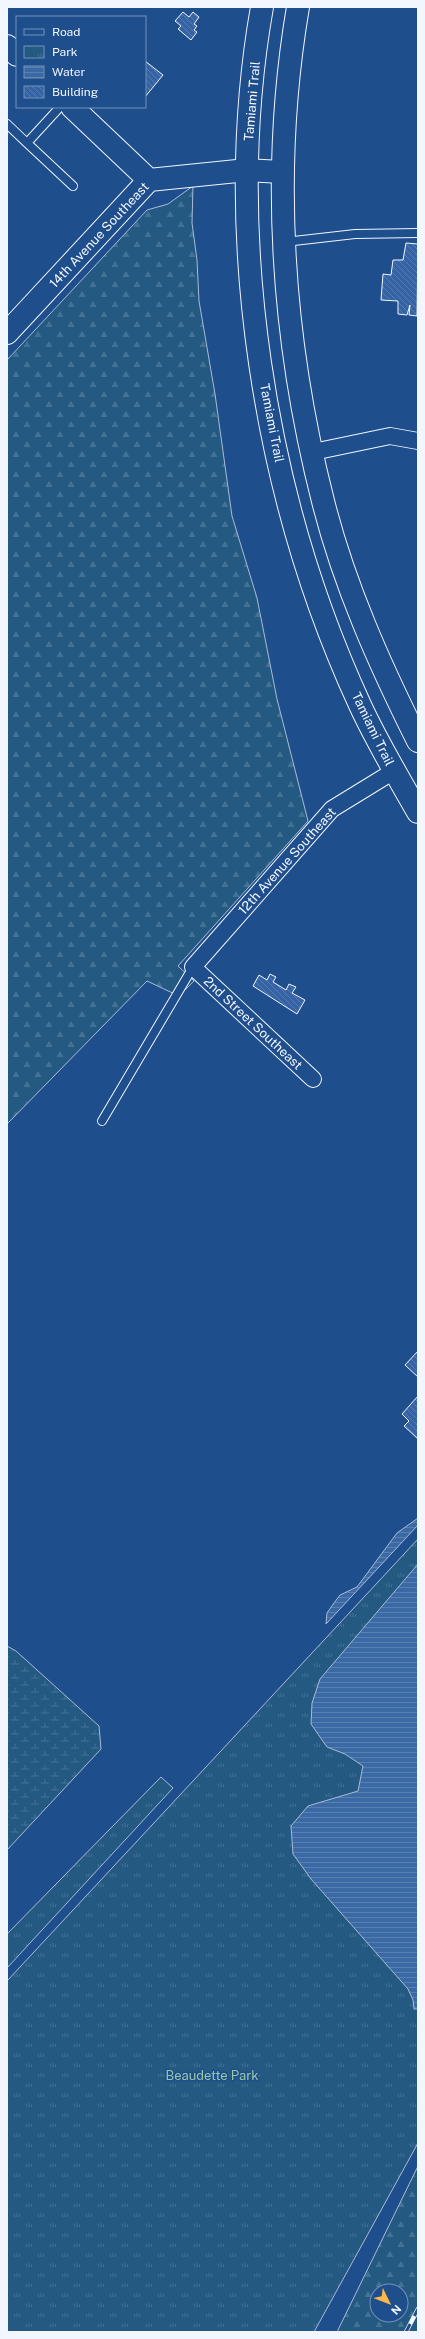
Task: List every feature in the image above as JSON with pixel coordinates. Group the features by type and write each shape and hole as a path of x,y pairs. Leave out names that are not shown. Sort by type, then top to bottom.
{"main road":[{"name":"Tamiami Trail","path":"262,7 251,100 247,170 249,254 256,328 266,400 282,477 304,556 330,631 360,704 394,771 418,812"},
{"path":"298,7 288,94 282,172 288,318 298,381 323,502 367,630 418,741"},
{"path":"7,46 16,54"},
{"path":"73,108 149,180"},
{"name":"14th Avenue Southeast","path":"7,333 149,180 247,170 282,172"}],"street":[{"path":"313,452 390,436 418,441"},
{"name":"12th Avenue Southeast","path":"192,966 332,809 394,771"},
{"name":"2nd Street Southeast","path":"192,966 313,1079"}],"lane":[{"path":"27,143 59,108"},
{"path":"7,124 72,186"},
{"path":"284,242 355,234 418,233"},
{"path":"102,1121 192,966"}],"green space":[{"path":"193,186 192,223 197,260 199,301 215,394 232,516 257,598 277,699 308,821 178,966 194,981 179,996 147,981 7,1124 7,360 147,210 168,204"},
{"name":"Beaudette Park","path":"418,1539 418,2143 314,2332 7,2332 7,1981"},
{"path":"7,1646 16,1651 99,1726 101,1749 7,1850"},
{"path":"161,1777 173,1788 7,1968 7,1934"},
{"path":"418,2166 418,2332 337,2332"}],"water":[{"path":"418,1518 418,1525 326,1624 327,1613 340,1595 357,1587 397,1533"},
{"path":"418,1564 418,2009 414,2009 413,2000 408,1989 311,1879 293,1854 291,1826 308,1806 358,1791 363,1766 345,1754 327,1747 311,1724 312,1703 320,1679"}],"building":[{"path":"183,12 189,17 193,12 199,17 194,24 197,26 194,30 197,32 191,40 178,29 181,26 175,21"},
{"path":"146,62 163,75 146,96"},
{"path":"406,243 418,244 417,316 409,315 410,305 407,315 398,314 398,301 381,300 383,274 391,275 393,260 403,260"},
{"path":"270,974 276,977 273,982 286,990 289,984 296,987 292,993 305,1000 297,1014 253,986 259,975 267,980"},
{"path":"418,1351 418,1377 405,1365"},
{"path":"418,1396 418,1439 404,1426 409,1421 402,1414"}],"railway":[{"path":"406,2332 418,2309"}]}
